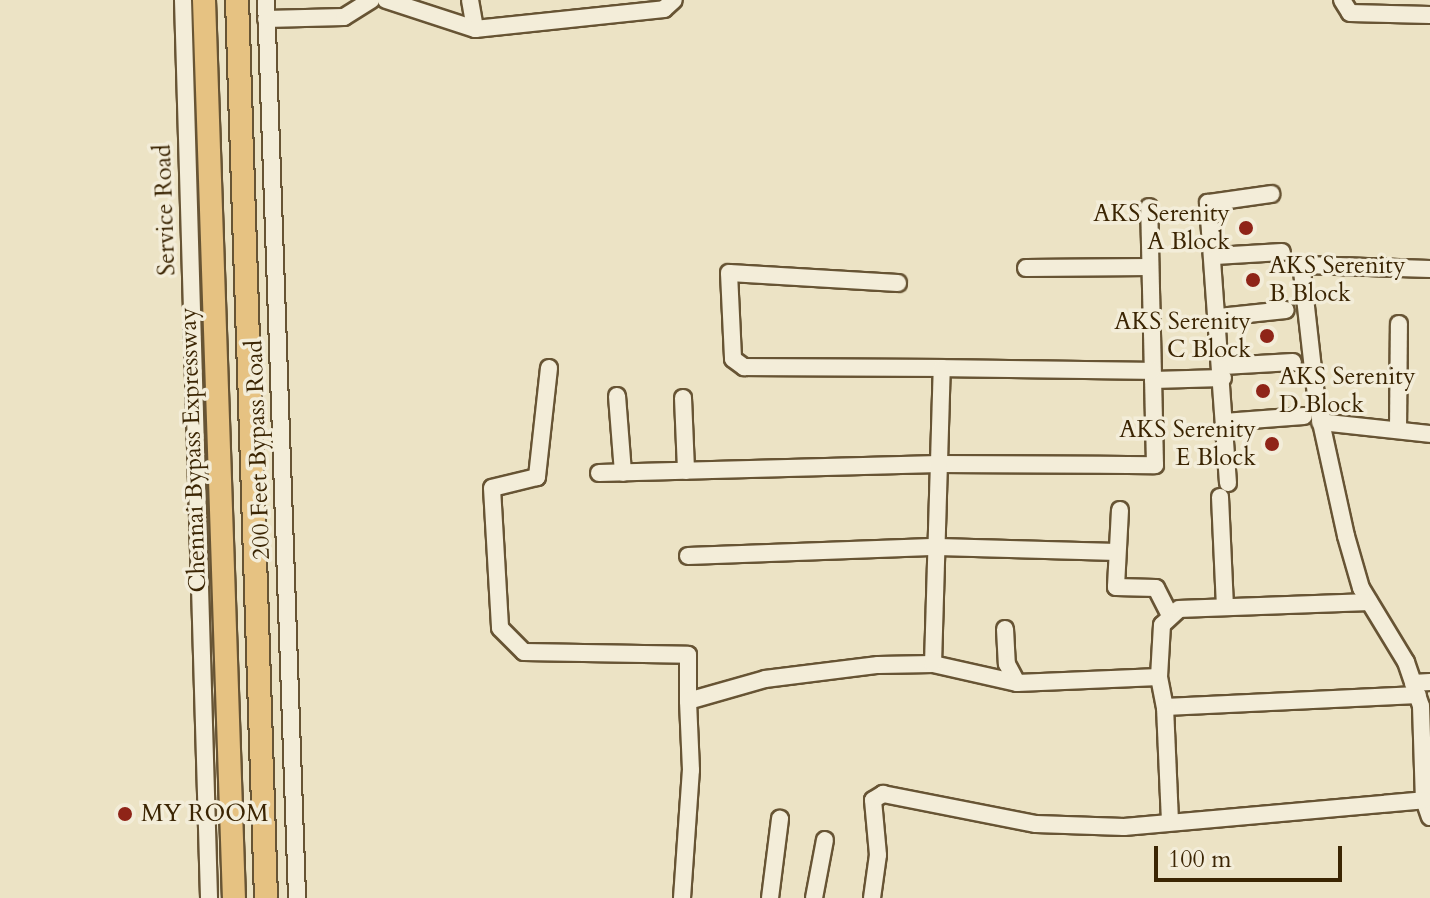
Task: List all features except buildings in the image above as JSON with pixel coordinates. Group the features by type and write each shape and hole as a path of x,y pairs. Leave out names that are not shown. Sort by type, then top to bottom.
{"highway":[{"name":"Chennai Bypass Expressway","path":"204,0 234,898"},
{"path":"237,0 266,898"}],"street":[{"name":"Service Road","path":"183,0 209,898"},
{"name":"200 Feet Bypass Road","path":"266,0 297,898"},
{"path":"266,19 344,17 371,0"},
{"path":"386,0 475,29 664,9 674,0"},
{"path":"470,0 475,29"},
{"path":"1342,0 1350,13 1430,15"},
{"path":"1225,607 1223,372 1208,203 1271,194"},
{"path":"599,473 939,464 1155,465 1149,207"},
{"path":"1215,256 1282,252"},
{"path":"1026,268 1150,267"},
{"path":"1430,269 1303,268 1320,422 1346,536 1369,602 1420,687 1424,800 1430,817"},
{"path":"898,283 729,273 733,359 744,367 942,368 1152,376 1223,372 1293,362"},
{"path":"1219,317 1286,310"},
{"path":"1398,430 1399,324"},
{"path":"549,368 537,477 492,488 500,628 524,652 688,655 691,770 682,898"},
{"path":"933,664 942,368"},
{"path":"617,396 623,473"},
{"path":"683,398 686,471"},
{"path":"1224,422 1304,416"},
{"path":"1320,422 1430,434"},
{"path":"1120,510 1116,587 1156,588 1169,613"},
{"path":"688,556 938,547 1117,552"},
{"path":"1169,613 1225,607 1369,602"},
{"path":"1169,613 1162,625 1159,677 1165,707 1170,820"},
{"path":"1005,629 1007,664 1017,683"},
{"path":"688,701 765,679 878,665 933,664 1017,683 1159,677"},
{"path":"1165,707 1420,687"},
{"path":"872,898 878,855 873,800 883,794 1036,824 1124,827 1170,820 1424,800"},
{"path":"770,898 780,819"},
{"path":"814,898 825,840"}],"place":[{"name":"AKS Serenity A Block","path":"1246,228"},
{"name":"AKS Serenity B Block","path":"1253,280"},
{"name":"AKS Serenity C Block","path":"1267,336"},
{"name":"AKS Serenity D Block","path":"1263,391"},
{"name":"AKS Serenity E Block","path":"1272,444"},
{"name":"MY ROOM","path":"125,814"}]}
